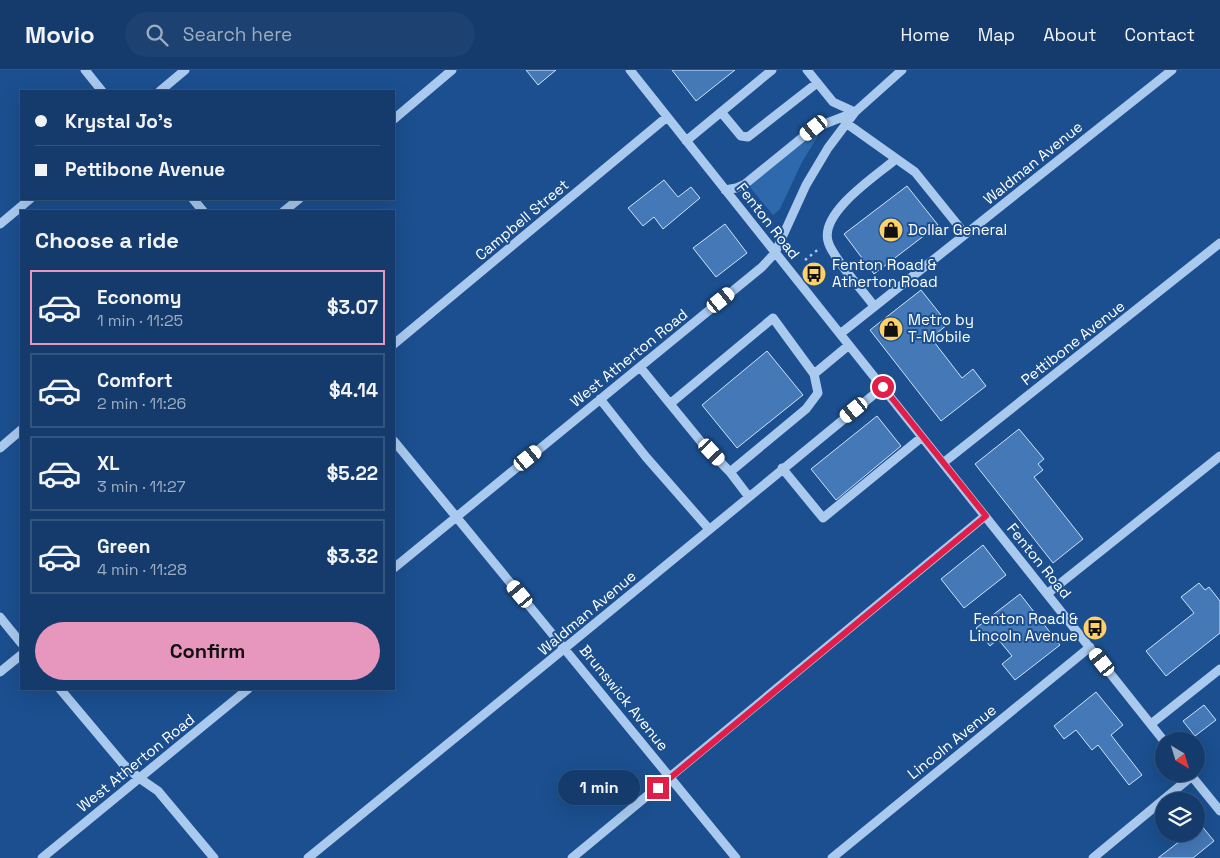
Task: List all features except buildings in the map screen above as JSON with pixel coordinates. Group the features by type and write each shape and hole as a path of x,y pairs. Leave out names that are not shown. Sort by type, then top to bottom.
{"street":[{"path":"85,70 101,90"},
{"path":"161,90 185,70"},
{"path":"395,118 452,70"},
{"name":"Fenton Road","path":"630,70 1157,732"},
{"path":"686,141 772,70"},
{"path":"807,70 833,102 855,112"},
{"name":"West Atherton Road","path":"395,567 762,267 775,253 817,164 846,123 855,112 902,70"},
{"name":"Waldman Avenue","path":"840,334 1172,70"},
{"path":"721,112 741,136 748,136 817,83"},
{"path":"725,190 745,184 814,128 855,112"},
{"name":"Campbell Street","path":"395,343 667,117"},
{"path":"846,123 914,172 965,234"},
{"path":"874,306 839,260 828,242 830,222 841,206 896,159"},
{"path":"0,224 29,200"},
{"path":"194,200 202,210"},
{"path":"285,210 298,200"},
{"name":"Pettibone Avenue","path":"943,463 1220,244"},
{"path":"671,404 773,318 814,374 818,393 806,409 730,472"},
{"path":"814,374 849,345"},
{"path":"640,366 749,497"},
{"name":"Waldman Avenue","path":"308,858 883,387"},
{"path":"600,400 646,457 709,529"},
{"path":"0,448 20,431"},
{"path":"782,468 823,518 922,437"},
{"name":"Brunswick Avenue","path":"395,442 736,858"},
{"path":"1047,594 1220,456"},
{"path":"572,858 986,516"},
{"path":"0,617 20,642"},
{"name":"Lincoln Avenue","path":"832,858 1090,646"},
{"path":"0,672 20,656"},
{"path":"1151,724 1220,669"},
{"path":"61,690 123,764 158,791 214,858"},
{"name":"West Atherton Road","path":"42,858 247,690"},
{"path":"1093,858 1183,782"},
{"path":"1197,782 1220,811"}],"path":[{"path":"805,260 828,242"}],"shaded area":[{"path":"818,132 818,136 802,162 780,209 773,215 749,186"}],"place":[{"name":"Dollar General","path":"891,230"},
{"name":"Fenton Road & Atherton Road","path":"814,274"},
{"name":"Metro by T-Mobile","path":"891,329"},
{"name":"Fenton Road & Lincoln Avenue","path":"1095,628"}],"route":[{"path":"658,788 986,516 883,387"}]}
